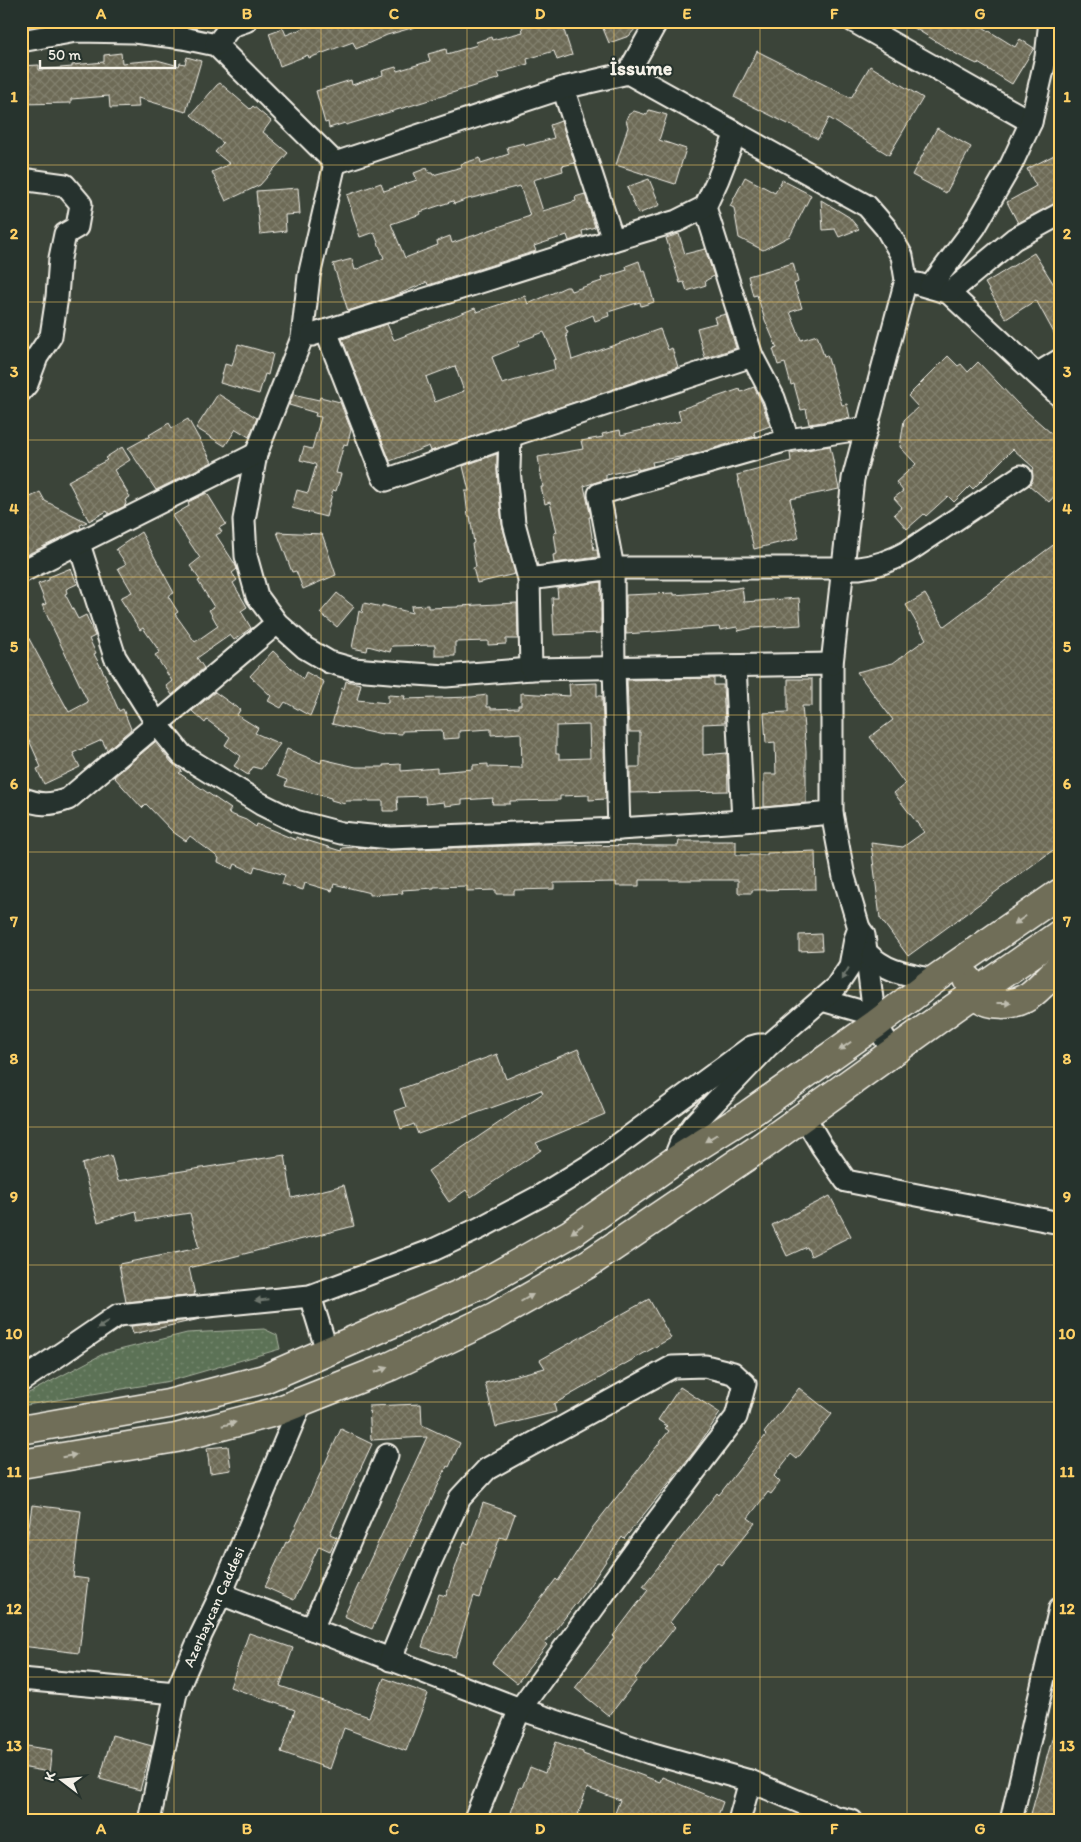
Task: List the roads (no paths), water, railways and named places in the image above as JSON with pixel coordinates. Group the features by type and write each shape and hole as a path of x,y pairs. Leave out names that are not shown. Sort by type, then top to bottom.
{"highway":[{"path":"21,1430 178,1402 264,1379 478,1286 570,1234 673,1162 749,1114 875,1019 1060,893"},
{"path":"21,1464 176,1438 275,1412 391,1366 494,1317 595,1259 804,1116 1060,934"},
{"path":"959,962 975,993 990,1002 999,1004 1020,1001 1030,995 1060,967"}],"street":[{"path":"628,73 657,21"},
{"path":"853,21 1031,122"},
{"path":"939,290 1011,165 1031,122 1046,57 1050,21"},
{"path":"216,45 236,23"},
{"path":"21,41 74,26 182,38 216,45 335,163"},
{"path":"335,163 563,88 628,73 867,206 886,228 902,256 906,280 853,479 832,664 832,813 844,876 859,928 864,935 875,1019 893,1052"},
{"path":"563,88 613,240"},
{"path":"302,338 677,221 705,206 736,133"},
{"path":"335,163 309,276 302,338 256,454 244,520 246,556 257,596 277,623 305,648 329,662 354,669 446,676 531,670 832,664"},
{"path":"21,178 65,185 82,204 77,227 65,234 50,336 37,357 27,384 21,391"},
{"path":"705,206 752,356 774,398 788,440"},
{"path":"939,290 1014,239 1060,214"},
{"path":"906,280 939,290 1060,396"},
{"path":"326,331 383,477 386,480 510,436 752,356"},
{"path":"1037,374 1060,360"},
{"path":"619,828 613,568 599,494 788,440 867,428"},
{"path":"510,436 509,469 514,523 529,579 531,670"},
{"path":"21,572 256,454"},
{"path":"529,579 613,568 842,568 875,566 907,552 1021,476"},
{"path":"79,544 115,657 157,724 182,755 261,804 295,821 341,833 390,838 743,821 832,813"},
{"path":"21,798 36,803 54,804 68,799 277,623"},
{"path":"735,666 743,821"},
{"path":"673,1162 681,1142 694,1124 769,1045 836,988 847,972 859,928"},
{"path":"867,953 884,967 934,980"},
{"path":"822,1000 875,1019"},
{"path":"21,1381 118,1315 310,1296 433,1250 480,1228 540,1196 592,1164 751,1047 769,1045"},
{"path":"804,1116 820,1145 846,1181 1060,1224"},
{"path":"310,1296 327,1351"},
{"path":"390,1660 428,1567 460,1498 487,1469 672,1367 705,1366 733,1372 745,1384 736,1417 648,1533 520,1709 474,1821"},
{"name":"Azerbaycan Caddesi","path":"149,1821 176,1693 221,1594 302,1401"},
{"path":"312,1629 387,1455"},
{"path":"221,1594 520,1709 650,1753 750,1782 835,1817 852,1821"},
{"path":"1012,1821 1057,1638 1060,1608"},
{"path":"21,1679 176,1693"},
{"path":"739,1821 750,1782"}],"district":[{"name":"İssume","path":"641,68"}]}
